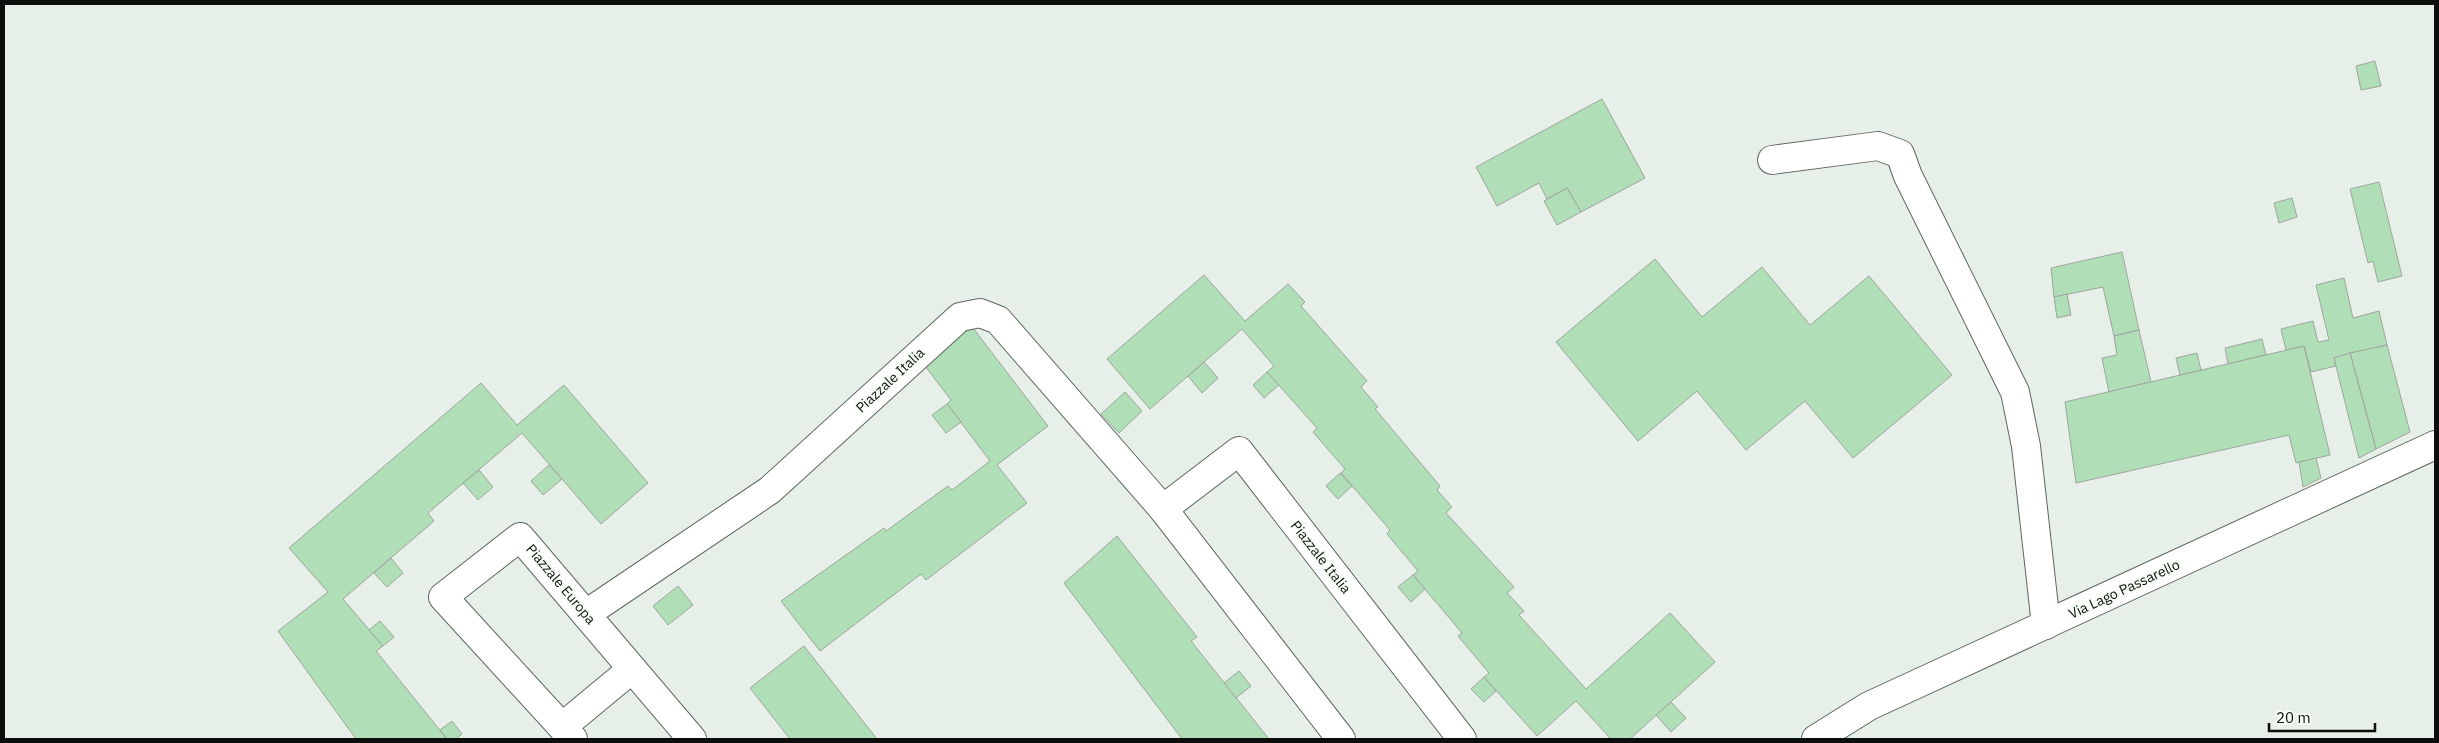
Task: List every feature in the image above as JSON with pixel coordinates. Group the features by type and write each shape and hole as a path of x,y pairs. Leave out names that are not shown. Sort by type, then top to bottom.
{"street":[{"path":"1772,160 1878,146 1900,154 1908,176 2014,392 2026,446 2046,625"},
{"name":"Piazzale Italia","path":"586,614 770,490 940,333 960,317 980,313 998,320 1163,509 1341,739"},
{"name":"Via Lago Passarello","path":"1816,739 1869,706 2435,445"},
{"name":"Piazzale Italia","path":"1163,509 1239,451 1462,739"},
{"name":"Piazzale Europa","path":"568,733 443,597 520,536 692,739"},
{"path":"568,733 632,669"}],"building":[{"path":"2375,61 2381,86 2361,90 2356,66"},
{"path":"1602,99 1645,178 1581,212 1567,188 1547,199 1539,183 1497,206 1476,167"},
{"path":"2379,182 2402,276 2378,282 2373,261 2368,263 2350,189"},
{"path":"1567,188 1581,212 1557,225 1544,201"},
{"path":"2292,198 2297,217 2279,223 2274,203"},
{"path":"2122,252 2139,330 2114,336 2103,287 2054,297 2051,268"},
{"path":"1655,259 1702,317 1762,267 1810,325 1869,276 1952,375 1853,458 1805,401 1746,450 1697,391 1638,441 1556,342"},
{"path":"1204,275 1245,321 1288,284 1305,302 1301,306 1367,381 1361,387 1378,407 1375,409 1440,486 1437,490 1452,507 1446,513 1514,587 1507,593 1524,611 1519,615 1586,689 1670,613 1715,662 1630,739 1611,739 1576,701 1537,736 1484,677 1489,673 1458,636 1462,633 1413,575 1418,571 1387,534 1390,530 1341,473 1345,469 1313,432 1317,428 1267,372 1274,366 1242,329 1150,409 1107,359"},
{"path":"2344,278 2353,318 2379,311 2387,345 2334,358 2336,366 2311,372 2304,346 2286,350 2281,329 2313,321 2318,342 2329,340 2316,285"},
{"path":"2067,294 2071,315 2057,318 2054,297"},
{"path":"970,324 1048,426 997,465 1027,503 926,580 921,574 820,651 781,601 884,528 886,531 948,486 952,490 990,461 947,404 951,400 922,362"},
{"path":"2139,330 2151,382 2109,392 2102,358 2117,355 2114,336"},
{"path":"2262,339 2266,355 2228,364 2225,348"},
{"path":"2387,345 2410,432 2376,449 2350,353"},
{"path":"2304,346 2330,455 2296,463 2289,435 2076,483 2065,402"},
{"path":"2197,353 2201,370 2180,375 2176,358"},
{"path":"2350,353 2376,449 2359,458 2334,358"},
{"path":"1204,362 1218,378 1202,393 1188,376"},
{"path":"1267,372 1279,385 1264,398 1253,385"},
{"path":"481,383 517,425 564,385 648,483 601,524 522,433 428,513 434,521 343,599 383,646 376,651 447,739 356,739 278,631 328,592 289,548"},
{"path":"1125,392 1142,411 1119,433 1101,414"},
{"path":"947,404 961,422 946,433 932,415"},
{"path":"2316,458 2321,478 2303,487 2299,462"},
{"path":"549,465 562,479 543,495 531,481"},
{"path":"479,470 493,487 478,500 463,483"},
{"path":"1340,473 1352,486 1338,499 1326,486"},
{"path":"1117,536 1197,637 1191,641 1269,739 1182,739 1064,583"},
{"path":"391,558 403,573 387,587 374,573"},
{"path":"1413,575 1425,589 1411,602 1398,587"},
{"path":"678,586 693,605 668,625 653,606"},
{"path":"380,621 394,637 383,646 369,630"},
{"path":"804,646 877,739 790,739 750,688"},
{"path":"1239,671 1251,686 1236,698 1224,683"},
{"path":"1484,677 1496,691 1484,702 1471,689"},
{"path":"1671,702 1686,718 1671,732 1656,715"},
{"path":"452,721 462,734 456,739 447,739 440,730"}]}
